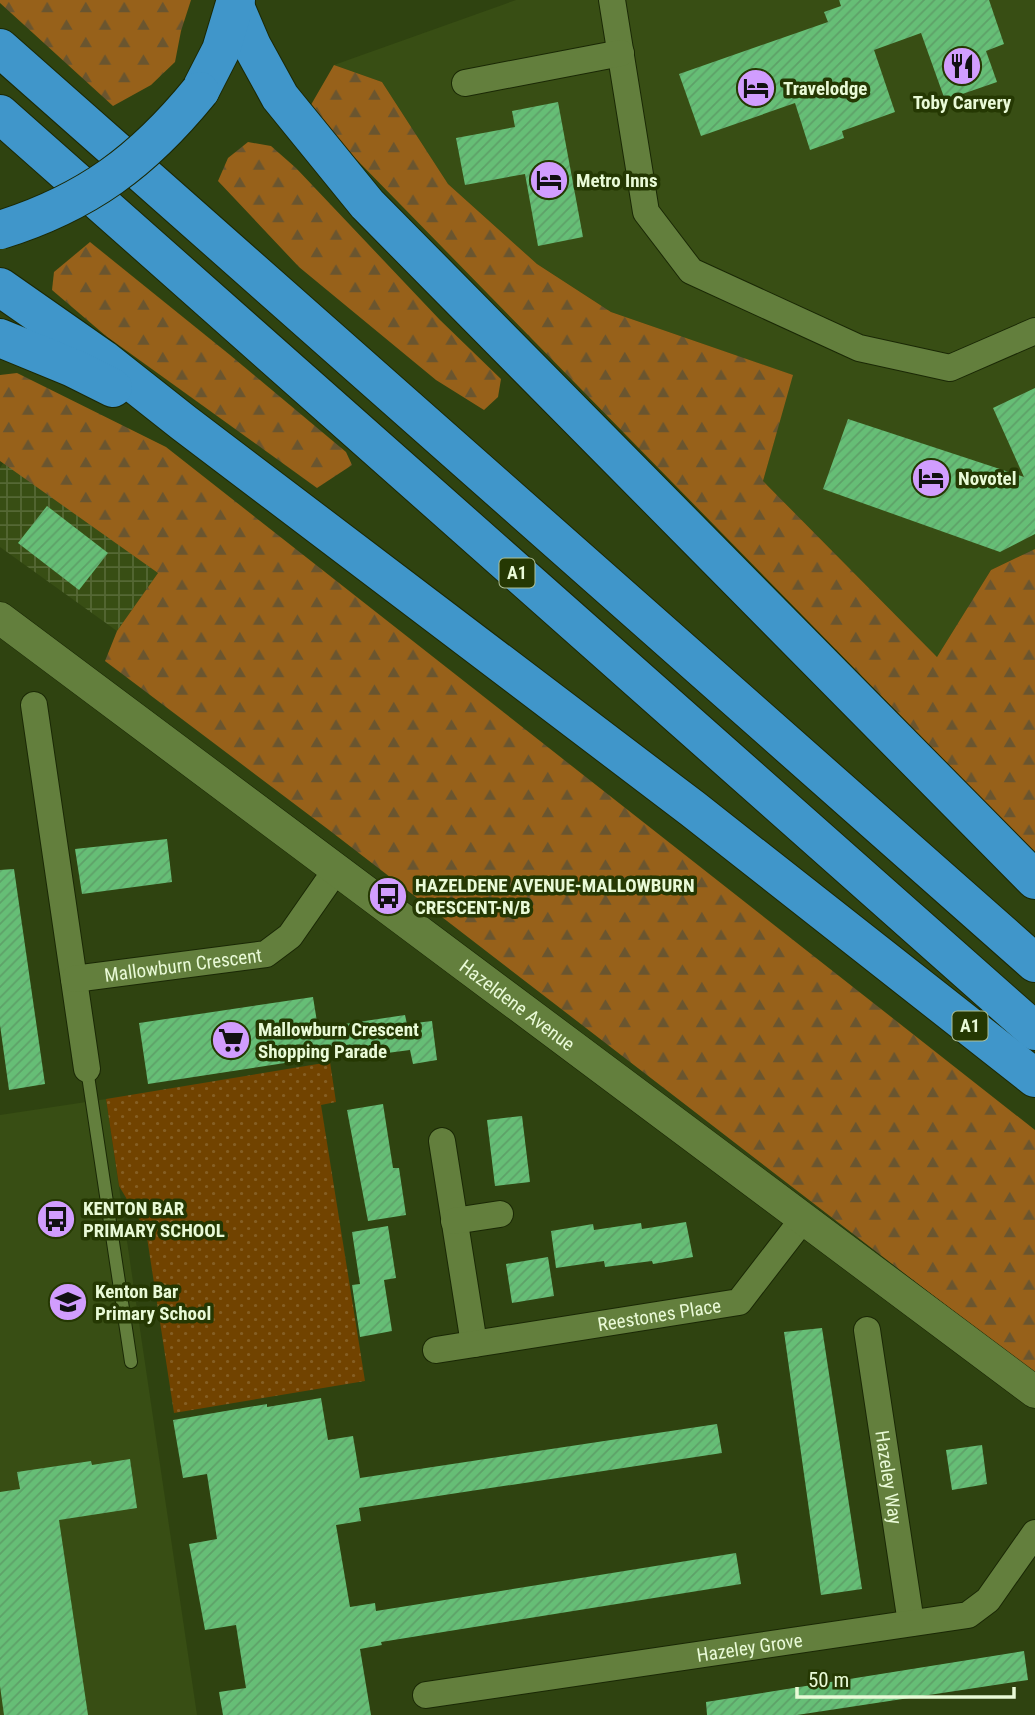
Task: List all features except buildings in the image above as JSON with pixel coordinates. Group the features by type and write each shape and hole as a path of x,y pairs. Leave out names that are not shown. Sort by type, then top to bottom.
{"highway":[{"path":"0,230 33,220 62,206 108,180 150,147 200,91 221,50 236,3"},
{"path":"236,3 252,46 280,97 367,204 1035,880"},
{"name":"A1","path":"0,48 1035,963"},
{"name":"A1","path":"0,114 1035,1031"},
{"name":"A1","path":"0,287 103,359 693,809 1035,1078"},
{"name":"A1","path":"0,338 73,368 184,423"}],"street":[{"path":"612,0 646,212 691,271 859,348 950,368 1035,331"},
{"path":"466,83 621,53"},
{"name":"Hazeldene Avenue","path":"0,618 1035,1392"},
{"path":"34,705 88,1069"},
{"name":"Mallowburn Crescent","path":"74,979 266,954 290,936 336,870"},
{"path":"442,1141 474,1344"},
{"path":"454,1221 500,1214"},
{"name":"Reestones Place","path":"436,1350 739,1303 803,1219"},
{"name":"Hazeley Way","path":"867,1330 911,1623"},
{"name":"Hazeley Grove","path":"426,1695 968,1615 988,1600 1035,1534"}],"lane":[{"path":"88,1069 131,1363"}],"shaded area":[{"path":"516,0 1035,0 1035,549 991,570 937,657 763,481 792,375 611,312 537,264 448,184 382,82 334,65"},
{"path":"4,462 158,573 117,631 0,547 0,468"},
{"path":"330,1062 336,1102 321,1105 365,1381 174,1413 146,1231 119,1186 106,1099"},
{"name":"Kenton Bar Primary School","path":"106,1099 197,1715 0,1715 0,1115"}],"green space":[{"path":"0,0 191,0 175,62 151,85 113,106 0,3"},
{"path":"334,65 382,82 448,184 537,264 611,312 793,375 763,481 937,657 991,570 1035,549 1035,853 308,110"},
{"path":"248,142 271,146 296,168 440,320 501,379 498,397 484,410 436,380 299,267 218,181 228,158"},
{"path":"90,242 346,452 352,465 317,488 106,336 52,290 54,272"},
{"path":"17,373 166,447 1035,1130 1035,1374 329,830 105,661 117,631 158,573 0,461 0,375"}],"place":[{"name":"Toby Carvery","path":"962,66"},
{"name":"Travelodge","path":"756,88"},
{"name":"Metro Inns","path":"549,180"},
{"name":"Novotel","path":"931,478"},
{"name":"HAZELDENE AVENUE-MALLOWBURN CRESCENT-N/B","path":"388,896"},
{"name":"Mallowburn Crescent Shopping Parade","path":"231,1040"},
{"name":"KENTON BAR PRIMARY SCHOOL","path":"56,1219"},
{"name":"Kenton Bar Primary School","path":"68,1302"}]}
